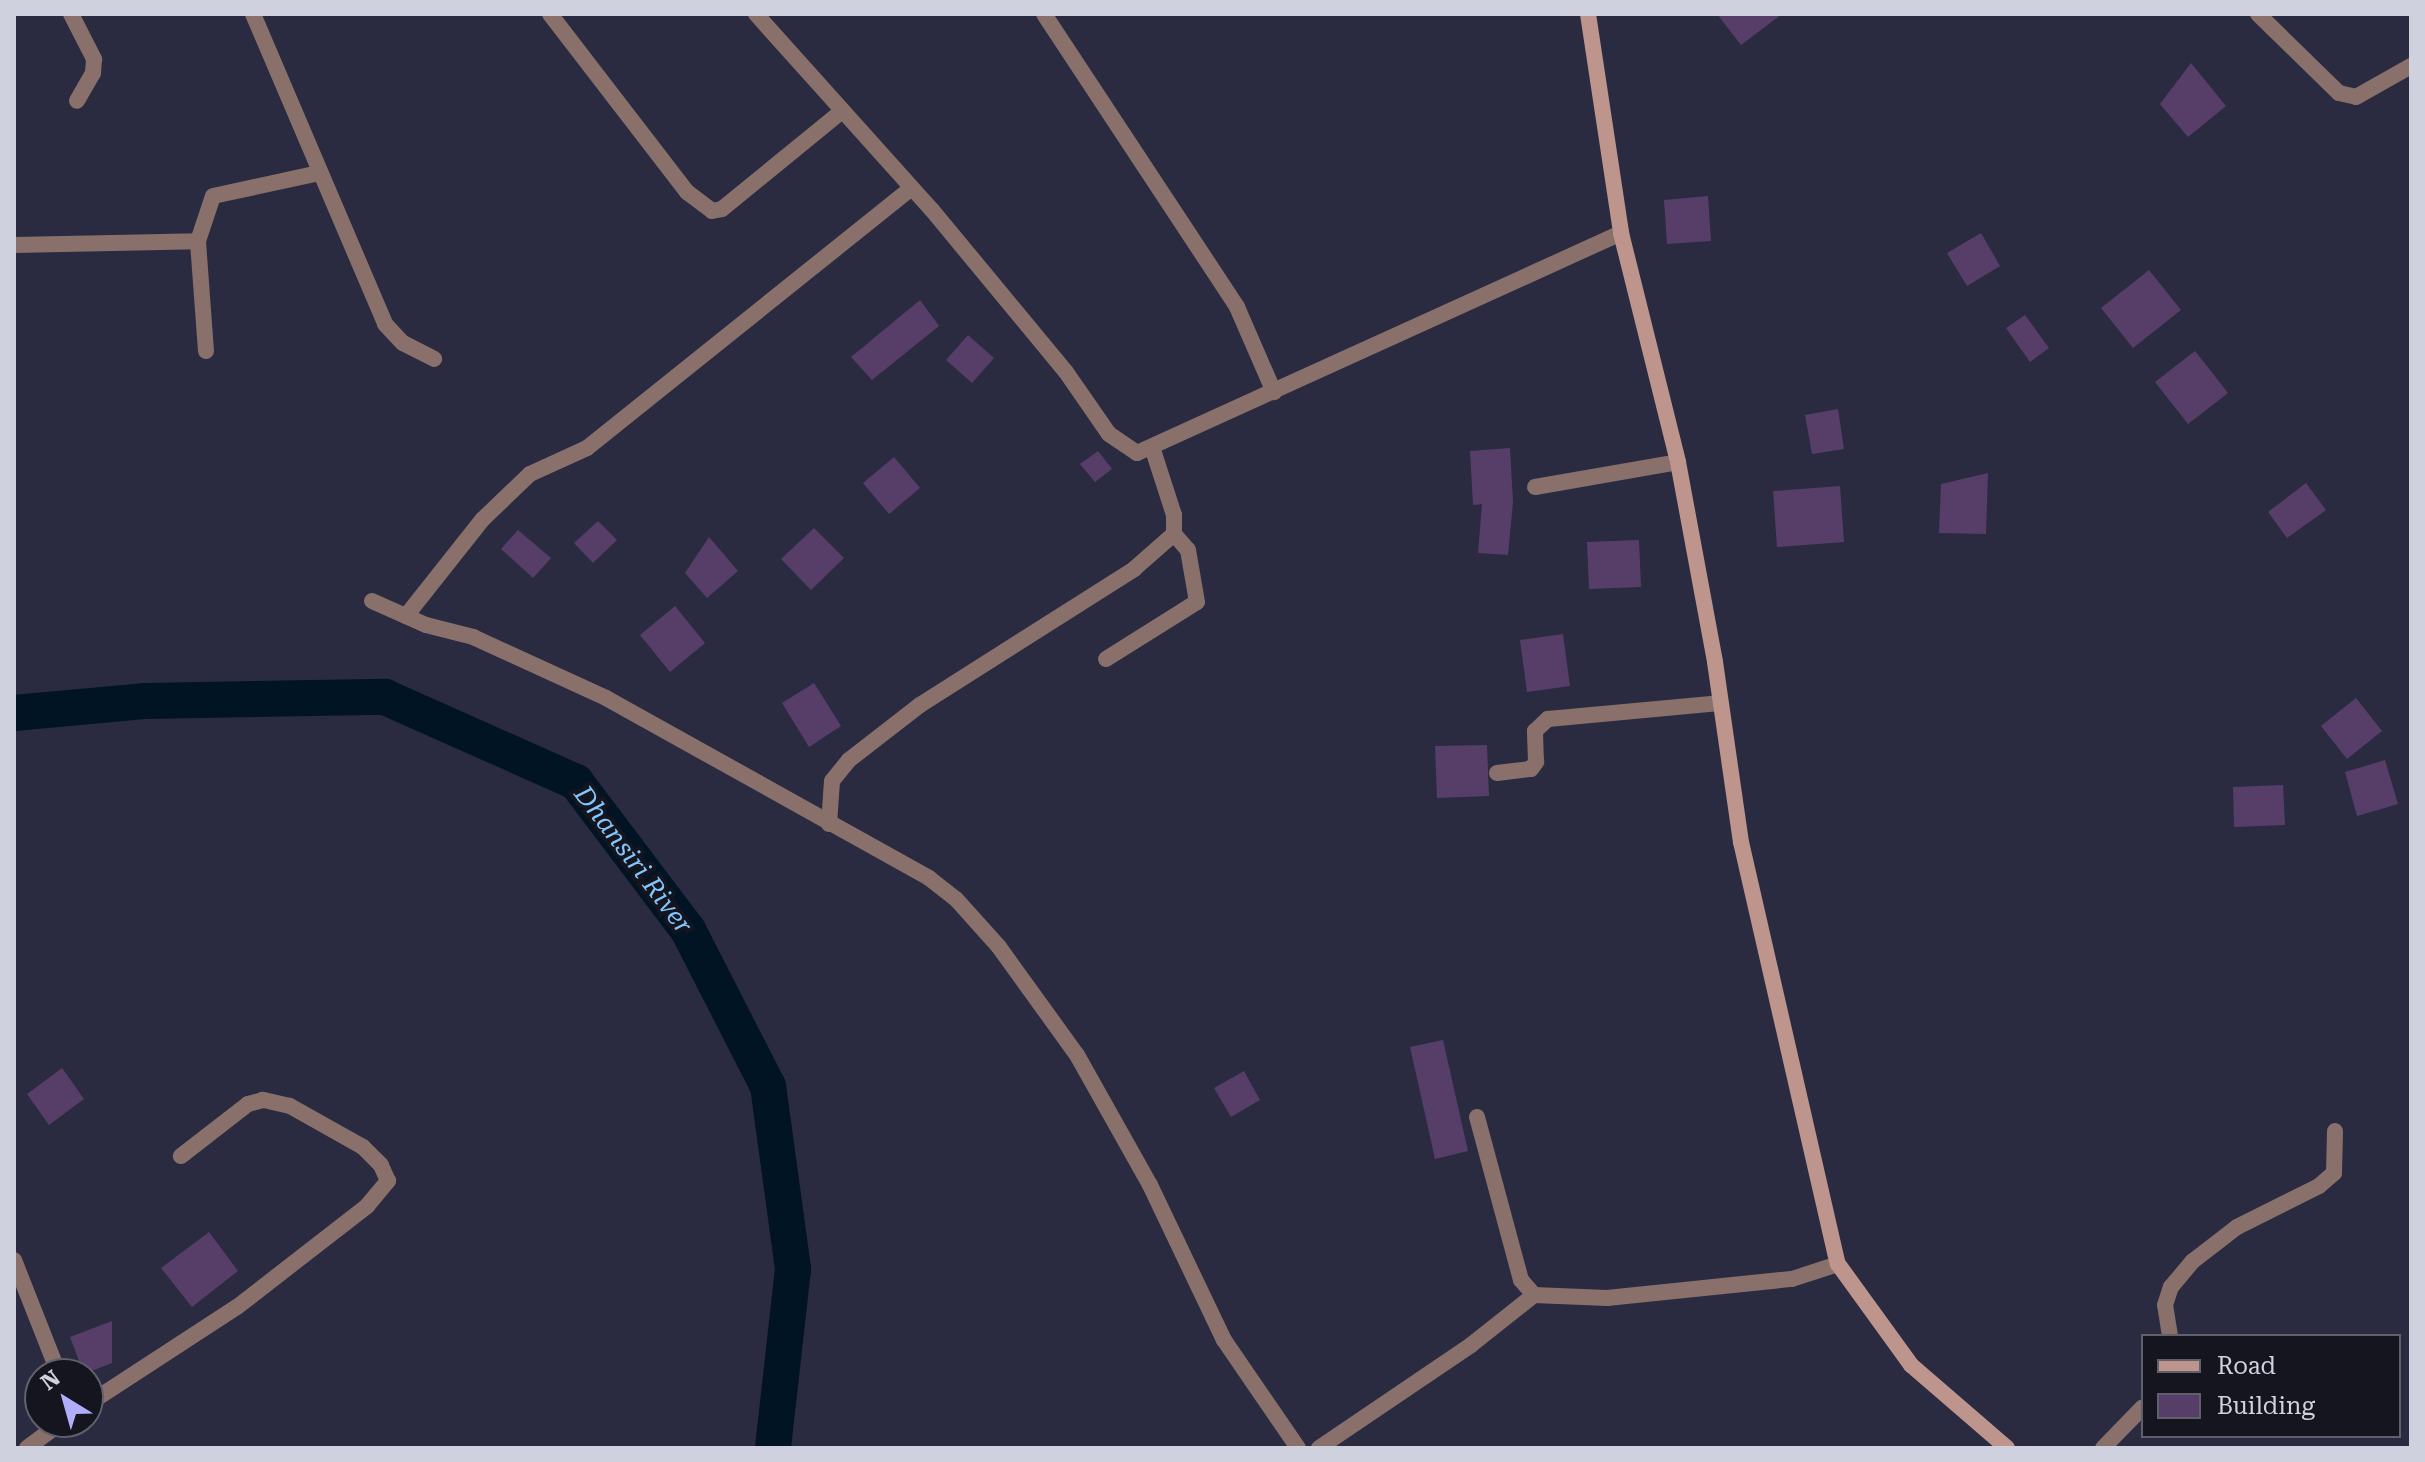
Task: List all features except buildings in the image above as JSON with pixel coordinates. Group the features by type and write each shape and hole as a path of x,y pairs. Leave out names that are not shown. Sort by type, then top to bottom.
{"street":[{"path":"71,14 94,59 93,73 77,101"},
{"path":"253,14 385,324 403,343 434,359"},
{"path":"550,14 687,192 712,211 722,209 841,112"},
{"path":"756,14 911,188 1066,372 1109,434 1137,453 1621,233"},
{"path":"1044,14 1237,307 1274,392"},
{"path":"1588,14 1621,233 1678,462 1741,842 1838,1264 1911,1365 2007,1448"},
{"path":"2258,14 2339,93 2356,97 2411,66"},
{"path":"206,351 198,241 213,196 319,173"},
{"path":"406,616 483,519 530,474 587,448 911,188"},
{"path":"14,245 198,241"},
{"path":"1106,659 1197,602 1188,550 1174,534 1174,515 1152,447"},
{"path":"1535,487 1678,462"},
{"path":"829,824 832,781 849,760 920,705 1134,569 1174,534"},
{"path":"372,601 406,616 473,637 606,698 929,878 956,899 1015,968 1077,1055 1150,1185 1224,1340 1298,1448"},
{"path":"1497,773 1531,769 1536,762 1535,731 1548,719 1719,703"},
{"path":"104,1394 237,1307 367,1206 388,1181 363,1147 290,1106 263,1100 248,1104 181,1156"},
{"path":"1477,1117 1521,1280 1534,1295"},
{"path":"2170,1334 2165,1305 2171,1287 2193,1261 2237,1227 2319,1186 2334,1173 2335,1131"},
{"path":"14,1260 53,1358"},
{"path":"1319,1448 1471,1345 1534,1295 1607,1298 1792,1279 1838,1264"},
{"path":"2103,1448 2141,1409"}],"waterway":[{"name":"Dhansiri River","path":"14,713 146,701 385,697 576,782 688,930 768,1086 793,1269 773,1448"}]}
